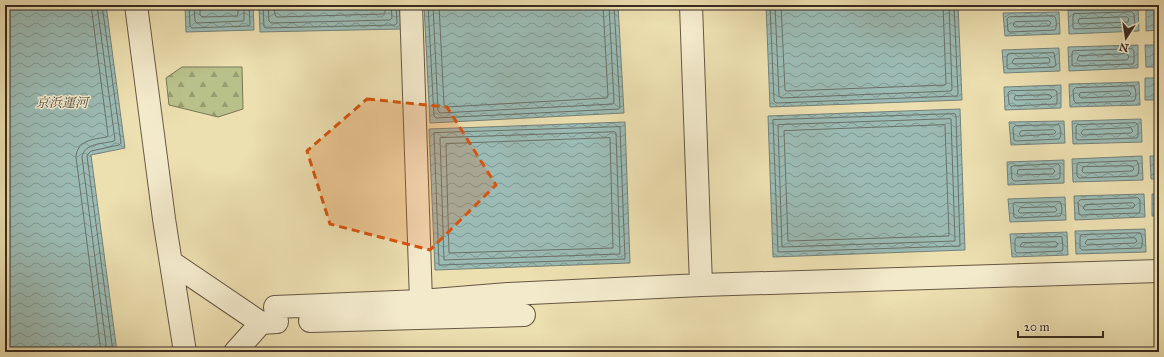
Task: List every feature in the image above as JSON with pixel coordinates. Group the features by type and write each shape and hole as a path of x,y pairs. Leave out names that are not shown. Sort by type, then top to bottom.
{"lane":[{"path":"136,5 171,262 185,352"},
{"path":"411,5 421,301"},
{"path":"691,5 700,285"},
{"path":"171,262 269,322 524,315"},
{"path":"235,352 269,322 275,307 421,301 508,294 700,285 1159,271"}],"highlighted area":[{"path":"367,99 447,107 496,185 430,250 330,224 307,151"}],"green space":[{"path":"182,67 242,67 243,109 218,117 169,105 166,78"}],"water":[{"name":"京浜運河","path":"5,5 106,5 125,148 91,155 117,352 5,352"},
{"path":"185,5 253,5 254,30 186,32"},
{"path":"259,5 400,5 401,29 260,32"},
{"path":"424,5 618,5 624,113 430,123"},
{"path":"766,5 958,5 962,100 770,107"},
{"path":"1159,7 1159,30 1146,31 1146,8"},
{"path":"1138,8 1139,31 1069,34 1068,10"},
{"path":"1059,12 1060,34 1005,36 1003,13"},
{"path":"1138,45 1138,68 1069,71 1068,47"},
{"path":"1145,45 1159,45 1159,67 1146,67"},
{"path":"1059,48 1060,71 1004,73 1002,50"},
{"path":"1145,78 1159,78 1159,100 1145,100"},
{"path":"1139,82 1140,105 1070,107 1069,84"},
{"path":"1061,85 1061,108 1005,110 1004,87"},
{"path":"960,109 965,250 773,257 768,116"},
{"path":"1141,119 1142,142 1073,144 1072,121"},
{"path":"1064,121 1065,143 1011,145 1009,122"},
{"path":"625,122 630,263 435,270 429,129"},
{"path":"1142,156 1143,180 1073,182 1072,159"},
{"path":"1150,156 1159,156 1159,179 1151,179"},
{"path":"1064,160 1064,183 1008,185 1007,162"},
{"path":"1144,194 1145,217 1075,220 1074,196"},
{"path":"1152,194 1159,194 1159,216 1152,216"},
{"path":"1065,197 1066,220 1010,222 1008,199"},
{"path":"1145,229 1146,252 1076,254 1075,231"},
{"path":"1067,232 1068,255 1012,257 1010,234"}]}
